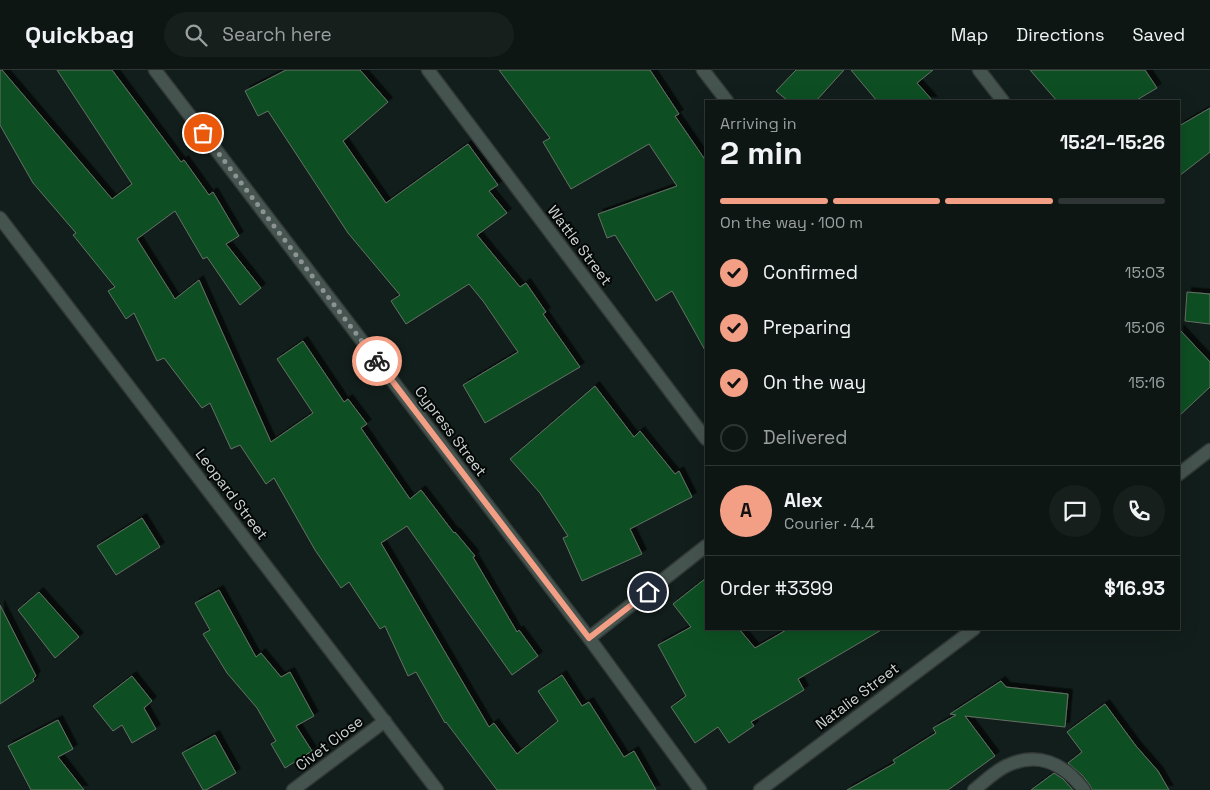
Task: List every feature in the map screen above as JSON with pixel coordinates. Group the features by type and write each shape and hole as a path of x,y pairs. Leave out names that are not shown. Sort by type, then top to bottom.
{"street":[{"name":"Cypress Street","path":"155,70 589,638 700,790"},
{"name":"Wattle Street","path":"428,70 705,439"},
{"path":"704,70 726,100"},
{"path":"980,70 1002,100"},
{"name":"Leopard Street","path":"0,218 437,790"},
{"path":"1180,473 1210,450"},
{"path":"589,638 705,547"},
{"name":"Natalie Street","path":"760,790 973,630"},
{"name":"Civet Close","path":"293,790 385,721"},
{"path":"974,790 1005,767 1027,759 1053,762 1074,777 1084,790"}],"building":[{"path":"0,70 2,70 112,199 132,184 57,70 112,70 181,162 184,160 209,195 213,192 239,236 226,244 261,288 240,305 207,257 203,259 175,211 137,239 175,299 199,280 271,442 313,413 277,359 303,341 344,402 348,399 367,424 361,428 410,499 421,490 454,533 475,556 473,557 517,632 519,630 538,656 512,675 407,526 381,543 489,727 494,723 517,754 558,721 538,691 562,675 582,706 589,702 624,757 634,751 656,790 497,790 445,723 416,672 408,676 385,626 380,629 349,582 341,588 315,550 274,478 266,484 240,445 231,449 210,403 202,408 164,358 157,361 134,313 126,319 108,291 115,287 73,235 76,233 33,183 0,125"},
{"path":"286,70 360,70 388,102 343,141 386,203 468,144 498,185 489,191 507,213 477,235 520,287 526,283 546,312 543,314 580,367 485,423 463,385 518,352 469,284 406,324 391,301 400,295 348,233 268,111 258,116 245,91"},
{"path":"499,70 650,70 679,114 675,116 705,160 705,350 672,291 656,301 615,235 607,238 598,214 677,186 649,144 571,189 543,142 550,138"},
{"path":"796,70 844,70 817,100 787,100 776,91"},
{"path":"851,70 933,70 917,83 932,100 876,100"},
{"path":"1030,70 1145,70 1157,88 1137,100 1056,100"},
{"path":"1210,108 1210,152 1180,175 1180,125"},
{"path":"1187,292 1210,294 1210,324 1185,321"},
{"path":"1180,330 1210,362 1210,387 1180,415"},
{"path":"595,386 634,437 640,431 675,474 679,471 692,497 630,529 642,554 582,581 563,538 568,536 540,493 510,459"},
{"path":"142,518 160,547 116,575 97,546"},
{"path":"705,579 705,630 740,630 755,648 786,630 881,630 798,679 804,690 751,722 754,726 729,743 718,727 695,743 671,707 686,696 658,645 691,627 673,604"},
{"path":"219,590 256,657 261,653 281,677 290,672 314,716 296,726 312,751 285,768 271,744 276,741 257,708 227,673 203,634 210,630 195,603"},
{"path":"39,592 79,637 55,658 18,610"},
{"path":"0,605 36,676 33,679 34,681 0,704"},
{"path":"132,676 152,701 144,708 156,729 132,743 122,725 113,731 93,706"},
{"path":"1001,681 1006,687 1068,694 1065,727 965,716 995,756 948,790 847,790 895,763 893,760 936,733 933,728 956,715 950,714"},
{"path":"1105,704 1136,746 1158,771 1169,790 1092,790 1082,775 1068,763 1082,752 1067,732"},
{"path":"58,720 73,749 58,757 84,790 31,790 8,746"},
{"path":"215,735 236,773 203,790 182,753"},
{"path":"1054,773 1063,779 1073,790 1031,790"}],"way so far":[{"path":"203,133 377,361"}],"route":[{"path":"377,361 589,638 648,592"}]}
